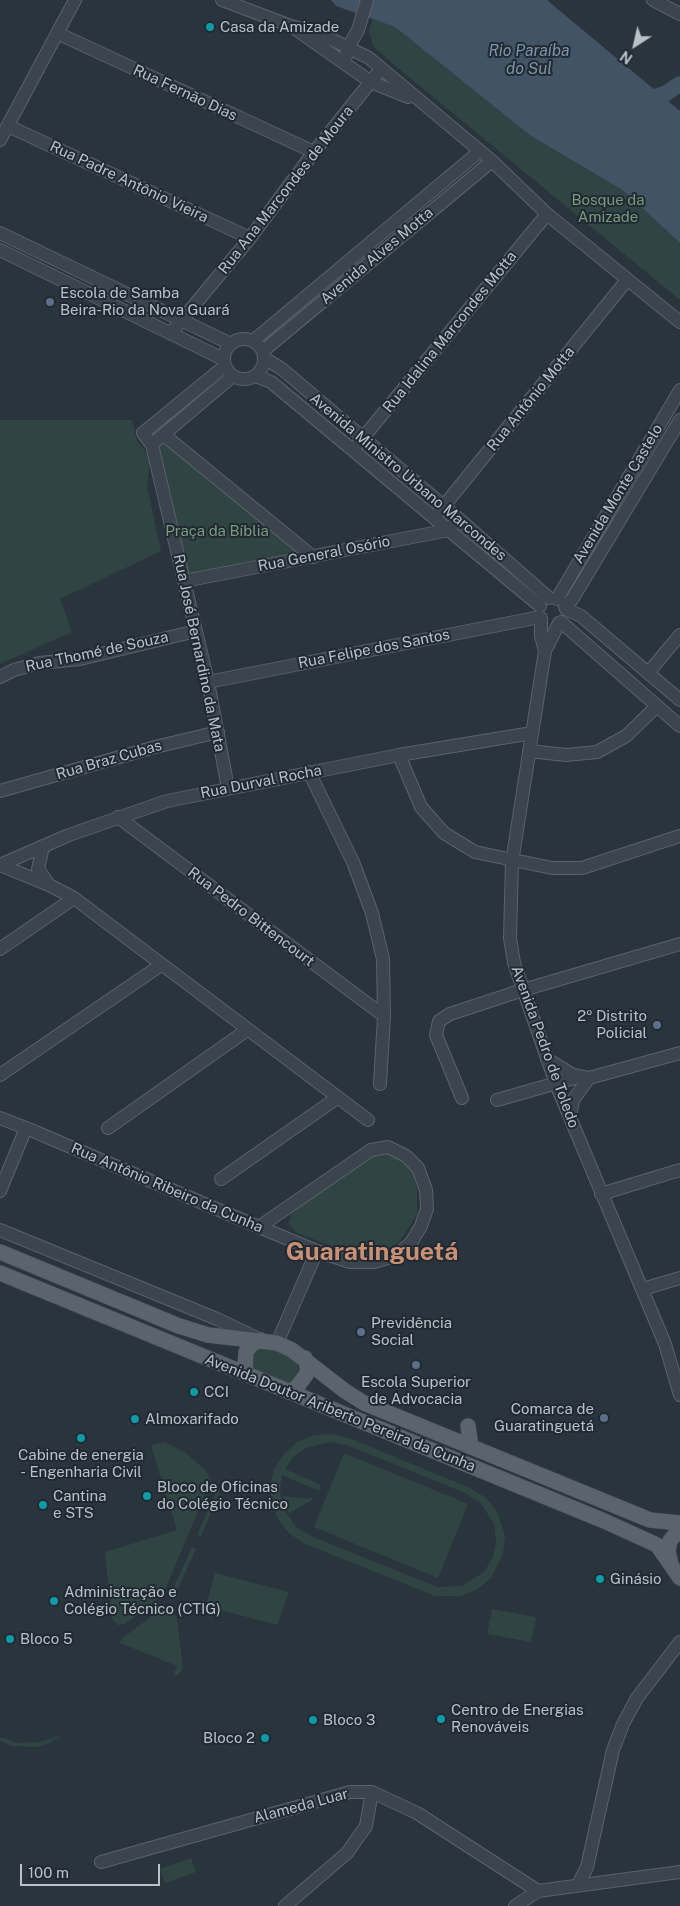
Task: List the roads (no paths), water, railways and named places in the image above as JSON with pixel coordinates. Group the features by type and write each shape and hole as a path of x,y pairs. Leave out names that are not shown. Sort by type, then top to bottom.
{"main road":[{"name":"Avenida Doutor Ariberto Pereira da Cunha","path":"0,1252 179,1326 208,1335 277,1343 305,1358 345,1391 364,1403 650,1520 680,1523"},
{"name":"Avenida Doutor Ariberto Pereira da Cunha","path":"0,1273 617,1527 657,1546 680,1578"},
{"path":"247,1374 244,1367 246,1352 252,1344 261,1340"},
{"path":"289,1392 297,1387 306,1375 308,1369 305,1358"},
{"path":"468,1426 471,1447"},
{"path":"671,1565 668,1551 670,1541 680,1528"}],"street":[{"path":"0,140 75,0"},
{"path":"222,0 291,26 323,35 369,58 492,161 547,214 680,322"},
{"path":"345,64 348,48 360,26 366,0"},
{"path":"653,0 680,14"},
{"path":"291,26 371,82 417,100"},
{"path":"360,26 369,58"},
{"name":"Rua Fernão Dias","path":"58,33 314,152"},
{"name":"Rua Ana Marcondes de Moura","path":"171,333 250,238 314,152 381,69"},
{"name":"Rua Padre Antônio Vieira","path":"8,126 250,238"},
{"name":"Avenida Alves Motta","path":"253,341 480,151"},
{"name":"Avenida Alves Motta","path":"263,355 492,161"},
{"name":"Rua Idalina Marcondes Motta","path":"353,450 547,214"},
{"path":"0,233 231,344"},
{"path":"366,247 374,259"},
{"path":"0,250 171,333 248,379 255,376 262,368 263,355 253,341 238,340 231,344"},
{"name":"Rua Antônio Motta","path":"434,518 627,280"},
{"path":"152,445 164,435 227,367 231,344"},
{"name":"Avenida Ministro Urbano Marcondes","path":"263,355 458,518 551,608"},
{"name":"Rua José Bernardino da Mata","path":"227,367 143,433 152,445 208,682 228,788"},
{"name":"Avenida Ministro Urbano Marcondes","path":"255,376 271,382 448,530 551,608 581,616 680,700"},
{"name":"Avenida Monte Castelo","path":"551,608 680,390"},
{"name":"Avenida Monte Castelo","path":"551,608 573,598 680,420"},
{"path":"164,435 313,557"},
{"path":"448,530 458,518"},
{"name":"Rua General Osório","path":"184,581 448,530"},
{"path":"545,651 565,616 551,608"},
{"path":"551,608 547,624 560,622 680,726"},
{"path":"545,651 541,636 551,608"},
{"name":"Rua Felipe dos Santos","path":"208,682 551,608"},
{"name":"Rua Thomé de Souza","path":"0,677 14,670 40,663 80,659 196,631"},
{"path":"648,673 680,634"},
{"name":"Avenida Pedro de Toledo","path":"545,651 512,862 510,938 514,963 557,1088 643,1289 665,1344 679,1390"},
{"path":"529,751 566,755 597,752 626,736 657,706"},
{"name":"Rua Braz Cubas","path":"0,791 155,747 218,732"},
{"name":"Rua Durval Rocha","path":"0,865 118,817 167,801 399,755 532,733"},
{"path":"399,755 421,807 444,833 475,852 512,862 552,868 582,868 680,836"},
{"path":"309,772 353,862 372,913 382,959 384,1016 380,1084"},
{"name":"Rua Pedro Bittencourt","path":"118,817 384,1016"},
{"path":"43,846 38,869 49,884"},
{"path":"0,865 49,884 74,898 368,1120"},
{"path":"0,949 74,898"},
{"path":"462,1098 436,1034 439,1021 450,1014 523,990 680,944"},
{"path":"0,1075 161,965"},
{"path":"108,1128 247,1030"},
{"path":"497,1100 557,1088 680,1053"},
{"path":"547,1059 583,1080"},
{"path":"570,1117 573,1100 583,1080"},
{"path":"221,1178 337,1098"},
{"name":"Rua Antônio Ribeiro da Cunha","path":"0,1118 26,1128 259,1227 317,1251 350,1262 374,1262 395,1256 411,1243 421,1226 427,1209 426,1190 418,1168 406,1156 388,1147 371,1150 259,1227"},
{"path":"0,1190 26,1128"},
{"path":"601,1194 680,1170"},
{"name":"Avenida Doutor Ariberto Pereira da Cunha","path":"0,1230 217,1319 261,1340"},
{"path":"277,1343 317,1251"},
{"path":"643,1289 680,1278"},
{"path":"578,1885 588,1867 613,1750 623,1724 637,1698 680,1642"},
{"name":"Alameda Luar","path":"101,1862 350,1792 372,1792 417,1813 538,1891"},
{"path":"285,1906 347,1853 366,1826 372,1792"},
{"path":"515,1906 538,1891 680,1872"}],"water":[{"name":"Rio Paraíba do Sul","path":"331,0 547,0 680,111 680,243 624,191 531,136 395,27 336,6"}],"waterway":[{"path":"641,101 665,94 680,84"}],"place":[{"name":"Casa da Amizade","path":"210,27"},
{"name":"Escola de Samba Beira-Rio da Nova Guará","path":"50,302"},
{"name":"2º Distrito Policial","path":"657,1025"},
{"name":"Previdência Social","path":"361,1332"},
{"name":"Escola Superior de Advocacia","path":"416,1365"},
{"name":"CCI","path":"194,1392"},
{"name":"Comarca de Guaratinguetá","path":"604,1418"},
{"name":"Almoxarifado","path":"135,1419"},
{"name":"Cabine de energia - Engenharia Civil","path":"81,1438"},
{"name":"Bloco de Oficinas do Colégio Técnico","path":"147,1496"},
{"name":"Cantina e STS","path":"43,1505"},
{"name":"Ginásio","path":"600,1579"},
{"name":"Administração e Colégio Técnico (CTIG)","path":"54,1601"},
{"name":"Bloco 5","path":"10,1639"},
{"name":"Centro de Energias Renováveis","path":"441,1719"},
{"name":"Bloco 3","path":"313,1720"},
{"name":"Bloco 2","path":"265,1738"}],"district":[{"name":"Guaratinguetá","path":"372,1252"}],"park label":[{"name":"Bosque da Amizade","path":"608,208"},
{"name":"Praça da Bíblia","path":"217,531"}]}
